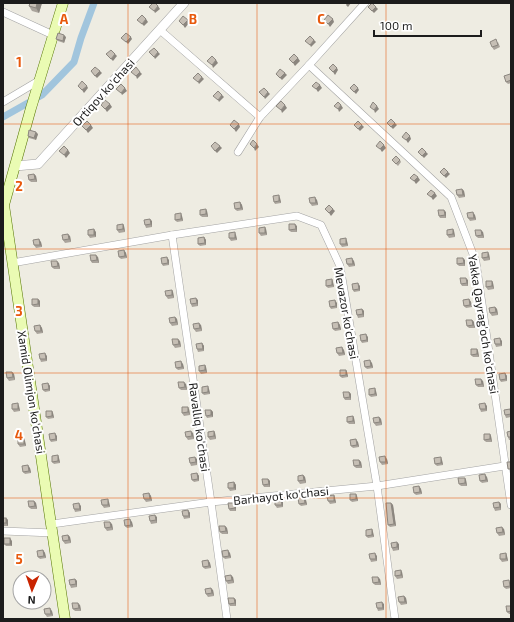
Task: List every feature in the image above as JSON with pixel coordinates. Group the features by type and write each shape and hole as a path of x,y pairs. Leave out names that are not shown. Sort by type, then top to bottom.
{"main road":[{"path":"40,80 63,3"},
{"name":"Xamid Olimjon ko'chasi","path":"40,80 4,206 65,619"}],"street":[{"name":"Ortiqov ko'chasi","path":"15,166 38,164 184,3"},
{"path":"238,152 260,117 365,3"},
{"path":"3,12 53,35"},
{"path":"160,30 260,117"},
{"name":"Yakka Qayrag'och ko'chasi","path":"309,65 451,197 476,262 508,466 511,505"},
{"path":"3,102 40,80"},
{"name":"Mevazor ko'chasi","path":"12,263 172,234 297,216 321,226 340,266 377,486 395,619"},
{"name":"Ravalliq ko'chasi","path":"172,234 227,619"},
{"name":"Barhayot ko'chasi","path":"3,530 52,528 211,502 377,486 508,466"}],"building":[{"path":"30,3 37,3 36,8 29,6"},
{"path":"153,3 158,6 154,11 149,7"},
{"path":"372,3 376,7 372,11 368,7"},
{"path":"142,15 146,19 142,24 137,20"},
{"path":"328,15 333,19 328,24 324,20"},
{"path":"183,16 188,20 183,25 179,21"},
{"path":"58,33 64,35 63,41 56,39"},
{"path":"126,33 131,37 126,42 121,38"},
{"path":"310,36 314,40 310,45 305,41"},
{"path":"496,39 498,45 492,47 490,42"},
{"path":"154,48 158,52 154,57 149,52"},
{"path":"111,50 115,54 111,59 106,54"},
{"path":"294,54 298,58 293,63 289,59"},
{"path":"212,56 216,60 212,65 207,61"},
{"path":"333,64 337,68 333,72 329,68"},
{"path":"95,67 100,71 95,76 91,71"},
{"path":"136,67 140,72 136,76 131,72"},
{"path":"280,69 285,73 280,78 276,74"},
{"path":"198,73 202,77 198,82 193,78"},
{"path":"510,74 511,80 506,82 504,76"},
{"path":"82,81 87,86 82,90 78,86"},
{"path":"316,82 320,85 316,89 312,86"},
{"path":"121,84 125,88 121,93 116,89"},
{"path":"354,84 358,88 354,92 350,88"},
{"path":"264,88 268,92 264,97 259,92"},
{"path":"218,91 222,95 218,100 213,96"},
{"path":"105,100 110,104 105,109 101,105"},
{"path":"281,101 285,105 281,110 276,106"},
{"path":"338,102 341,105 338,109 334,106"},
{"path":"373,102 377,106 374,110 370,107"},
{"path":"391,119 395,123 391,127 387,123"},
{"path":"234,120 239,124 234,129 230,125"},
{"path":"87,121 91,125 86,130 82,126"},
{"path":"358,121 362,125 358,129 354,125"},
{"path":"29,130 36,132 34,138 28,136"},
{"path":"406,132 410,136 406,140 402,137"},
{"path":"253,140 257,144 254,148 250,144"},
{"path":"380,141 384,145 380,149 376,146"},
{"path":"215,142 220,146 215,151 211,146"},
{"path":"64,146 68,150 64,155 59,151"},
{"path":"422,148 426,152 422,156 418,152"},
{"path":"396,156 400,160 396,164 392,160"},
{"path":"444,168 448,172 444,176 440,172"},
{"path":"34,174 35,179 29,180 28,175"},
{"path":"414,174 418,177 414,181 410,178"},
{"path":"462,189 463,195 457,195 456,190"},
{"path":"431,190 435,193 431,197 427,194"},
{"path":"279,195 279,201 274,202 273,196"},
{"path":"315,197 316,203 310,203 309,198"},
{"path":"240,202 241,208 235,209 234,203"},
{"path":"329,205 333,209 329,213 325,209"},
{"path":"206,209 206,214 200,215 200,210"},
{"path":"438,210 444,210 445,215 439,216"},
{"path":"473,212 474,218 468,218 467,213"},
{"path":"181,213 181,219 175,220 175,214"},
{"path":"150,219 151,224 145,225 144,220"},
{"path":"123,224 123,229 117,230 117,225"},
{"path":"289,224 295,224 296,229 289,230"},
{"path":"265,227 265,233 259,233 259,228"},
{"path":"94,229 94,235 88,235 88,230"},
{"path":"453,229 453,234 447,235 447,230"},
{"path":"475,230 481,230 482,235 476,236"},
{"path":"235,232 235,238 229,238 229,233"},
{"path":"68,234 69,239 63,240 62,235"},
{"path":"204,237 205,243 198,244 198,238"},
{"path":"346,238 346,244 340,244 340,239"},
{"path":"39,239 40,245 34,245 33,240"},
{"path":"124,250 125,256 119,257 118,251"},
{"path":"488,252 488,257 482,258 482,253"},
{"path":"90,255 96,255 97,260 91,261"},
{"path":"167,257 168,263 162,264 161,258"},
{"path":"352,258 353,264 347,264 346,259"},
{"path":"457,258 463,258 464,263 457,264"},
{"path":"51,261 57,261 58,266 52,267"},
{"path":"460,278 466,278 467,283 461,284"},
{"path":"332,279 332,285 326,286 326,280"},
{"path":"486,281 492,281 492,286 486,287"},
{"path":"358,283 359,289 353,290 352,284"},
{"path":"172,290 172,295 166,296 165,291"},
{"path":"196,298 197,303 191,304 190,299"},
{"path":"32,299 38,299 38,304 32,305"},
{"path":"469,299 470,305 464,306 463,300"},
{"path":"335,300 336,306 330,307 329,301"},
{"path":"495,307 496,312 490,313 489,308"},
{"path":"362,309 363,314 357,315 356,310"},
{"path":"175,317 176,322 170,323 169,318"},
{"path":"466,320 472,320 473,325 467,326"},
{"path":"338,322 339,328 333,329 332,323"},
{"path":"199,323 200,328 194,329 193,324"},
{"path":"40,325 41,331 35,331 34,326"},
{"path":"366,334 367,340 361,341 360,335"},
{"path":"500,338 501,344 495,344 494,339"},
{"path":"172,339 178,339 179,344 173,345"},
{"path":"202,343 203,349 197,349 196,344"},
{"path":"342,347 343,353 337,353 336,348"},
{"path":"471,349 477,349 477,354 471,355"},
{"path":"45,353 46,359 40,359 39,354"},
{"path":"370,360 371,366 365,367 364,361"},
{"path":"181,361 182,367 176,368 175,362"},
{"path":"205,365 205,370 199,371 199,366"},
{"path":"340,370 346,370 346,375 340,376"},
{"path":"6,372 12,372 13,377 7,378"},
{"path":"505,373 506,379 500,380 499,374"},
{"path":"475,379 481,379 482,384 476,385"},
{"path":"178,382 184,382 185,387 179,388"},
{"path":"48,383 49,389 43,390 42,384"},
{"path":"208,386 208,392 202,393 202,387"},
{"path":"375,388 375,394 369,395 369,389"},
{"path":"343,392 349,392 350,397 344,398"},
{"path":"18,403 18,409 12,409 12,404"},
{"path":"485,403 486,409 480,409 479,404"},
{"path":"182,407 188,407 188,412 182,413"},
{"path":"510,409 511,414 505,415 504,410"},
{"path":"205,410 211,410 211,415 206,416"},
{"path":"46,411 52,411 52,416 46,417"},
{"path":"353,416 353,421 347,422 347,417"},
{"path":"379,417 380,422 374,423 373,418"},
{"path":"191,431 192,436 186,437 185,432"},
{"path":"214,431 214,436 208,437 208,432"},
{"path":"511,431 511,437 508,437 507,432"},
{"path":"55,433 56,439 50,440 49,434"},
{"path":"484,434 490,434 490,439 484,440"},
{"path":"24,438 24,444 18,444 18,439"},
{"path":"356,439 357,445 351,446 350,440"},
{"path":"58,455 58,461 52,462 52,456"},
{"path":"385,456 386,462 380,462 379,457"},
{"path":"195,457 196,462 190,463 189,458"},
{"path":"441,457 441,463 435,464 434,458"},
{"path":"353,460 359,460 360,465 354,466"},
{"path":"507,462 511,462 511,469 508,469"},
{"path":"28,465 29,471 23,472 22,466"},
{"path":"197,473 198,479 192,480 191,474"},
{"path":"485,474 486,480 480,481 479,475"},
{"path":"303,475 304,480 298,481 298,476"},
{"path":"458,478 465,478 465,483 459,484"},
{"path":"262,479 268,479 269,484 263,485"},
{"path":"234,482 234,488 228,488 228,483"},
{"path":"419,486 420,492 414,493 413,487"},
{"path":"149,493 150,499 144,499 143,494"},
{"path":"350,494 356,494 356,499 350,500"},
{"path":"334,495 334,501 328,501 327,496"},
{"path":"304,497 305,503 299,504 298,498"},
{"path":"108,499 108,505 102,505 101,500"},
{"path":"281,499 282,505 275,505 275,500"},
{"path":"28,501 34,501 35,506 29,507"},
{"path":"499,502 500,507 494,508 493,503"},
{"path":"79,503 80,509 74,509 73,504"},
{"path":"228,503 234,503 235,508 229,509"},
{"path":"386,503 391,503 394,524 388,525"},
{"path":"188,510 189,516 183,516 182,511"},
{"path":"155,515 156,520 150,521 149,516"},
{"path":"3,518 6,518 6,523 3,523"},
{"path":"130,519 131,525 125,526 124,520"},
{"path":"104,522 110,522 111,527 105,528"},
{"path":"219,526 225,526 226,531 220,532"},
{"path":"502,527 503,532 497,533 496,528"},
{"path":"372,529 372,535 366,536 366,530"},
{"path":"68,535 69,540 63,541 62,536"},
{"path":"4,538 10,538 10,544 4,544"},
{"path":"397,542 397,547 392,548 391,543"},
{"path":"43,550 44,556 38,557 37,551"},
{"path":"228,550 229,556 223,557 222,551"},
{"path":"375,553 376,559 370,559 369,554"},
{"path":"506,553 506,559 500,559 500,554"},
{"path":"208,560 209,566 203,567 202,561"},
{"path":"401,570 401,575 395,576 395,571"},
{"path":"231,575 232,580 226,581 225,576"},
{"path":"372,577 378,577 379,582 373,583"},
{"path":"75,579 76,584 70,585 69,580"},
{"path":"509,580 510,586 504,587 503,581"},
{"path":"211,588 212,593 206,594 205,589"},
{"path":"404,596 405,602 399,602 398,597"},
{"path":"228,598 234,598 235,603 229,604"},
{"path":"382,602 383,608 377,608 376,603"},
{"path":"72,603 78,603 79,608 73,609"},
{"path":"506,606 511,606 511,611 507,612"},
{"path":"44,610 50,610 51,614 45,614"}],"waterway":[{"path":"3,117 42,95 74,62 94,3"}]}
